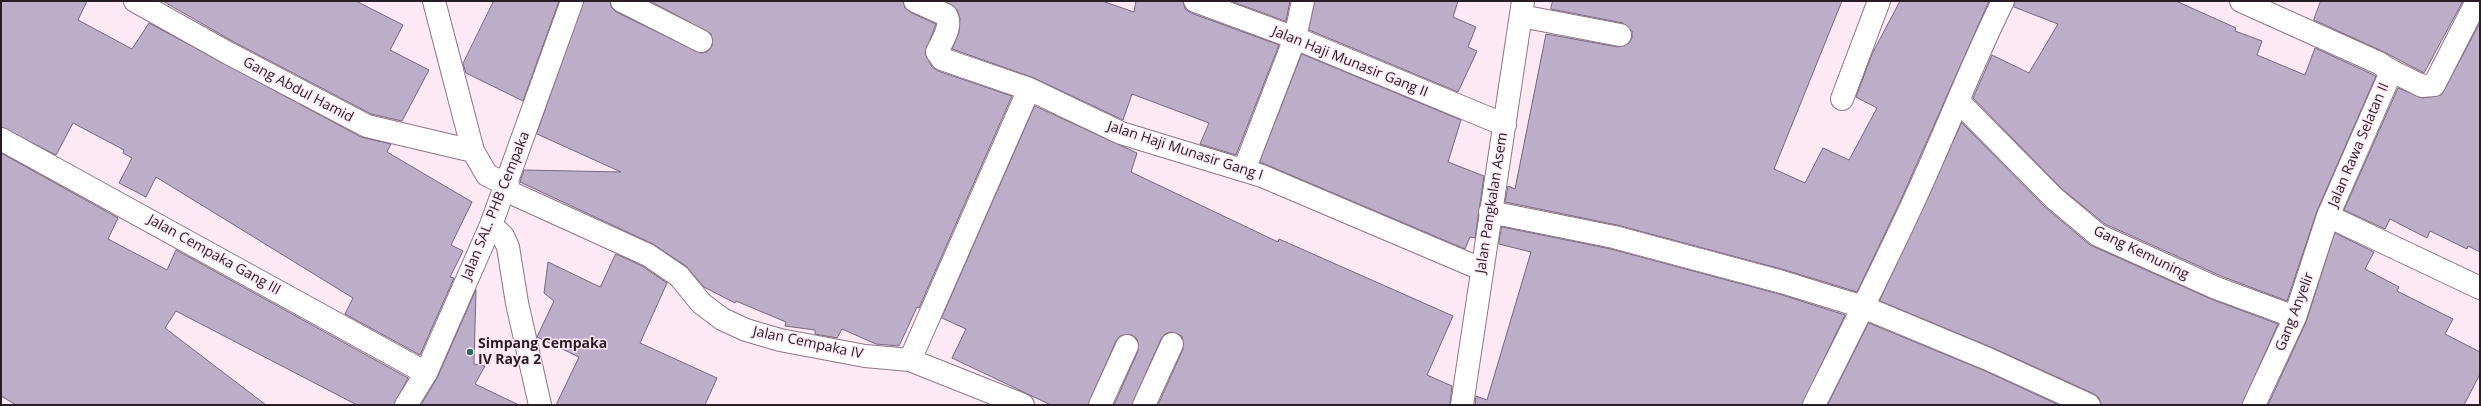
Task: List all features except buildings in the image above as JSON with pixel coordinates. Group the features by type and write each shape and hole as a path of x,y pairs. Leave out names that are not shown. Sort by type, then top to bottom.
{"street":[{"name":"Gang Abdul Hamid","path":"135,1 228,53 367,126 473,150"},
{"name":"Jalan Cempaka IV","path":"434,1 473,150 487,175 506,188 648,255 679,276 701,304 722,319 746,330 780,340 866,356 910,360 1016,404"},
{"name":"Jalan SAL. PHB Cempaka","path":"406,405 426,373 492,226 572,1"},
{"path":"622,1 701,41"},
{"name":"Jalan Haji Munasir Gang I","path":"915,1 946,15 948,18 949,24 937,52 939,57 1029,89 1121,133 1244,170 1481,269"},
{"name":"Jalan Haji Munasir Gang II","path":"1194,1 1295,38 1505,125"},
{"path":"1244,170 1295,38 1303,1"},
{"path":"1842,99 1879,1"},
{"path":"1814,405 1863,307 1959,102 1978,51 2003,1"},
{"name":"Jalan Rawa Selatan II","path":"2241,1 2379,63 2390,70 2388,79 2328,216 2480,288"},
{"path":"1522,9 1620,35"},
{"name":"Jalan Pangkalan Asem","path":"1462,405 1481,269 1505,125 1522,9"},
{"path":"2390,70 2422,86 2434,85 2473,9"},
{"path":"910,360 1029,89"},
{"name":"Gang Kemuning","path":"1959,102 2054,198 2098,235 2216,288 2295,317"},
{"name":"Jalan Cempaka Gang III","path":"1,139 426,373"},
{"path":"1490,212 1614,237 1782,282 1863,307 1988,359 2089,405"},
{"name":"Gang Anyelir","path":"2254,405 2295,317 2328,216"},
{"path":"492,226 503,236 508,247 517,303 540,405"},
{"path":"1144,405 1172,344"},
{"path":"1100,405 1127,346"}],"place":[{"name":"Simpang Cempaka IV Raya 2","path":"470,352"}]}
